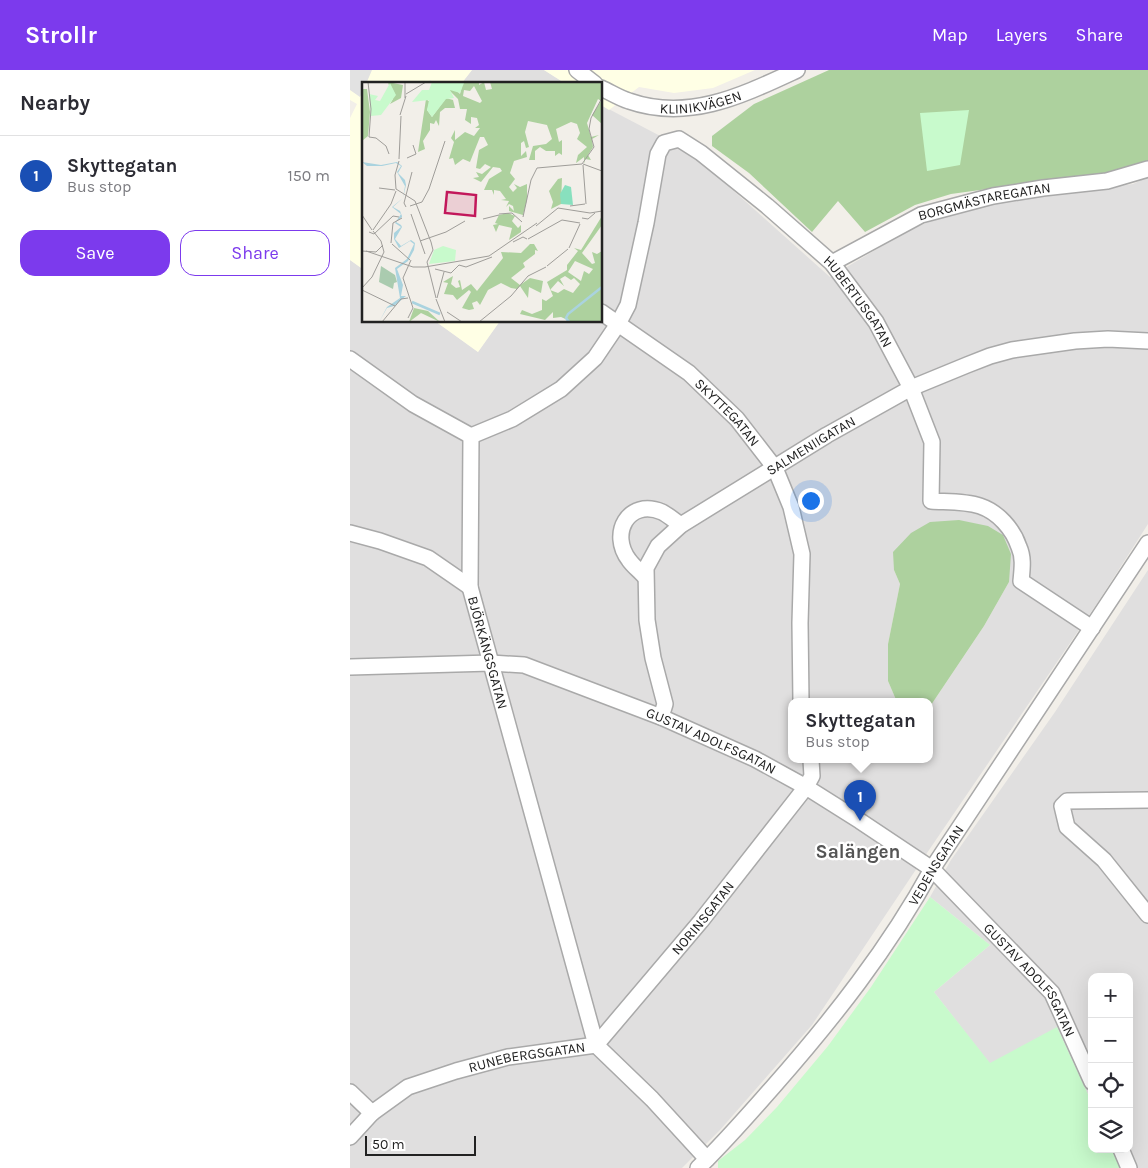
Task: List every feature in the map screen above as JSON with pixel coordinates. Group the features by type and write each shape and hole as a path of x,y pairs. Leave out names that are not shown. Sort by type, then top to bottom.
{"street":[{"path":"577,70 592,82"},
{"name":"KLINIKVÄGEN","path":"602,88 628,101 657,108 693,108 732,98 797,70"},
{"name":"HUBERTUSGATAN","path":"618,324 628,304 646,223 658,154 664,143 678,139 701,153 767,206 832,263 876,322 911,388 932,442 931,501 973,505 996,514 1011,532 1020,547 1022,563 1021,581 1092,628"},
{"name":"BORGMÄSTAREGATAN","path":"832,263 921,215 993,196 1107,181 1148,169"},
{"name":"SKYTTEGATAN","path":"602,313 688,374 737,419 775,468 791,508 802,554 801,698"},
{"path":"350,359 414,404 471,436 512,419 561,390 594,358 618,324"},
{"name":"SALMENIIGATAN","path":"661,717 665,704 653,658 647,620 645,577 646,568 658,546 681,525 827,435 911,388 990,356 1012,350 1075,341 1108,339 1148,341"},
{"name":"BJÖRKÄNGSGATAN","path":"471,436 470,586 596,1045"},
{"path":"645,577 628,560 622,548 623,521 630,514 643,510 661,512 681,525"},
{"path":"350,533 380,540 428,558 470,586"},
{"name":"VEDENSGATAN","path":"703,1164 832,1018 889,939 932,869 1148,543"},
{"name":"GUSTAV ADOLFSGATAN","path":"350,667 491,663 524,665 661,717 755,759 860,821 932,869 1052,993 1088,1073"},
{"path":"806,788 812,776 811,763"},
{"name":"NORINSGATAN","path":"596,1045 701,921 806,788"},
{"path":"1148,800 1067,801 1062,806 1067,827 1104,860 1148,915"},
{"name":"RUNEBERGSGATAN","path":"350,1137 372,1113 408,1088 456,1071 508,1057 596,1045 652,1100 703,1164"},
{"path":"350,1092 372,1113"},
{"path":"1124,1153 1130,1168"}],"shaded area":[{"path":"350,70 472,70 463,82 433,82 430,80 428,82 362,82 362,269 350,260 350,118 357,104 350,100"},
{"path":"350,70 372,70 367,82 362,82 360,97 350,90"},
{"path":"472,70 544,70 563,82 463,82"},
{"path":"544,70 755,70 713,88 674,93 639,87 609,110 602,106 602,82 563,82"},
{"path":"602,106 689,151 830,277 907,231 965,207 1133,184 1148,177 1148,524 1100,599 812,1025 720,1130 682,1168 350,1168 350,260 362,269 362,322 436,322 478,352 499,322 602,322","holes":["894,570 1009,582 984,626 933,702 933,763 788,763 788,698 895,698 888,681 888,644 900,584"]},
{"path":"436,322 499,322 478,352"},
{"path":"1148,570 1148,1168 1121,1168 1115,1153 1133,1153 1133,973 1088,973 1088,1094 1057,1028 990,1064 934,992 990,945 930,897 951,860 1055,712"}],"green space":[{"path":"829,70 1148,70 1148,162 1104,175 951,194 915,205 865,232 838,201 812,232 749,173 712,146 712,136 754,104"},
{"path":"969,110 960,165 927,171 920,113"},
{"path":"959,520 988,526 1003,535 1011,554 1009,582 984,626 933,702 933,698 895,698 888,681 888,644 900,584 894,570 893,552 911,533 930,522"},
{"path":"930,897 990,945 934,992 990,1063 1057,1027 1088,1094 1088,1153 1115,1153 1121,1168 718,1168 718,1161 745,1140 777,1107 828,1046 871,987"}],"place":[{"name":"Skyttegatan","path":"860,821"}],"district":[{"name":"Salängen","path":"858,851"}]}
